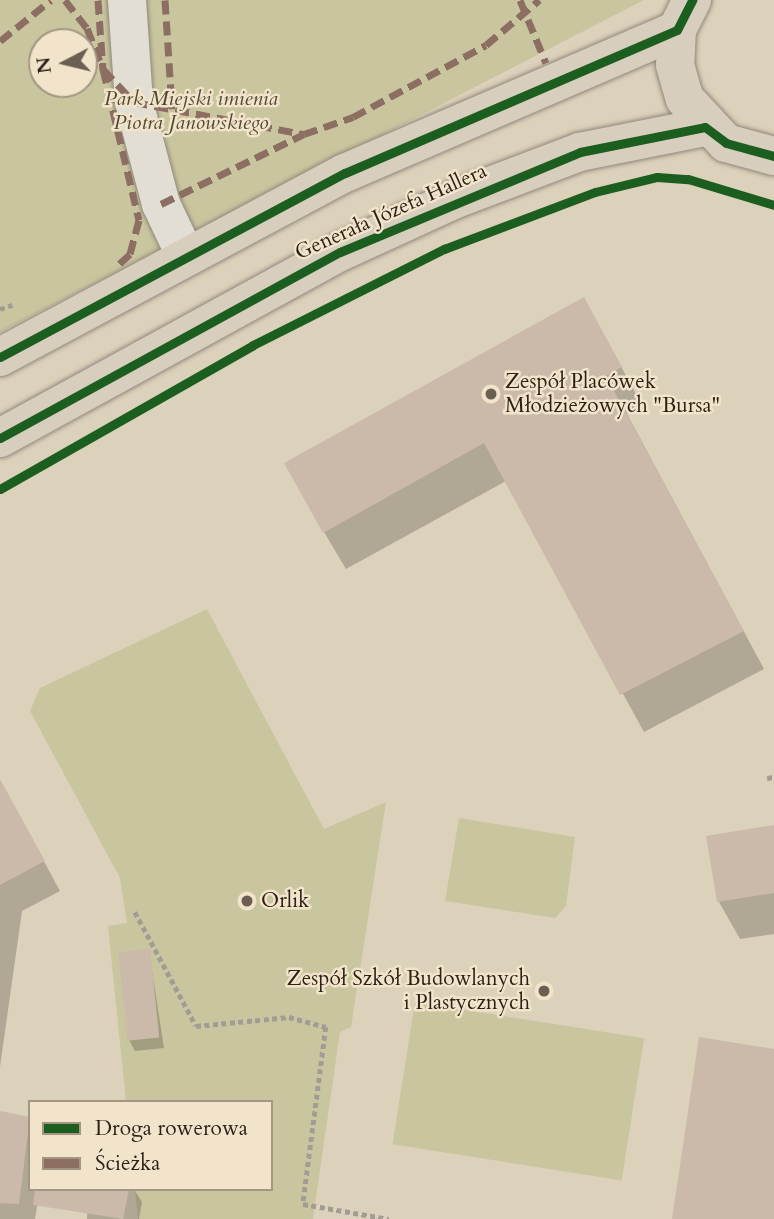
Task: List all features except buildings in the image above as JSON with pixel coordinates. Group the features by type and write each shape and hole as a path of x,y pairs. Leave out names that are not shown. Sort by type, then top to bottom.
{"main road":[{"path":"0,357 185,255 345,173 685,15"},
{"path":"685,15 675,65 685,99 705,127 726,143 774,156"},
{"name":"Generała Józefa Hallera","path":"0,438 293,276 456,199 580,152 705,127"}],"street":[{"path":"127,0 134,102 161,204 185,255"}],"path":[{"path":"767,778 774,777"},
{"path":"135,912 196,1026 289,1017 326,1027 303,1204 389,1219"}],"green space":[{"name":"Park Miejski imienia Piotra Janowskiego","path":"0,0 644,0 0,332"},
{"name":"Orlik","path":"207,609 324,829 386,802 351,1027 340,1032 313,1219 138,1219 135,1191 273,1191 273,1100 126,1100 108,926 127,923 120,878 30,711 40,688"},
{"path":"459,818 575,837 566,906 555,918 445,901"},
{"path":"415,1002 644,1038 622,1181 392,1144"}],"marked path":[{"path":"0,41 51,0"},
{"path":"65,0 87,28 103,69 134,102 304,134 353,117 486,45 539,0"},
{"path":"98,0 103,69 139,220 130,254 118,265"},
{"path":"165,0 172,109"},
{"path":"520,0 546,63"},
{"path":"161,204 304,134"}],"cycle path":[{"path":"0,357 345,173 677,30 692,0"},
{"path":"0,438 340,252 580,152 705,127 726,143 774,156"},
{"path":"0,489 253,345 444,249 595,192 657,177 688,179 774,205"}],"place":[{"name":"Zespół Placówek Młodzieżowych \"Bursa\"","path":"491,394"},
{"name":"Orlik","path":"247,901"},
{"name":"Zespół Szkół Budowlanych i Plastycznych","path":"544,991"}]}
